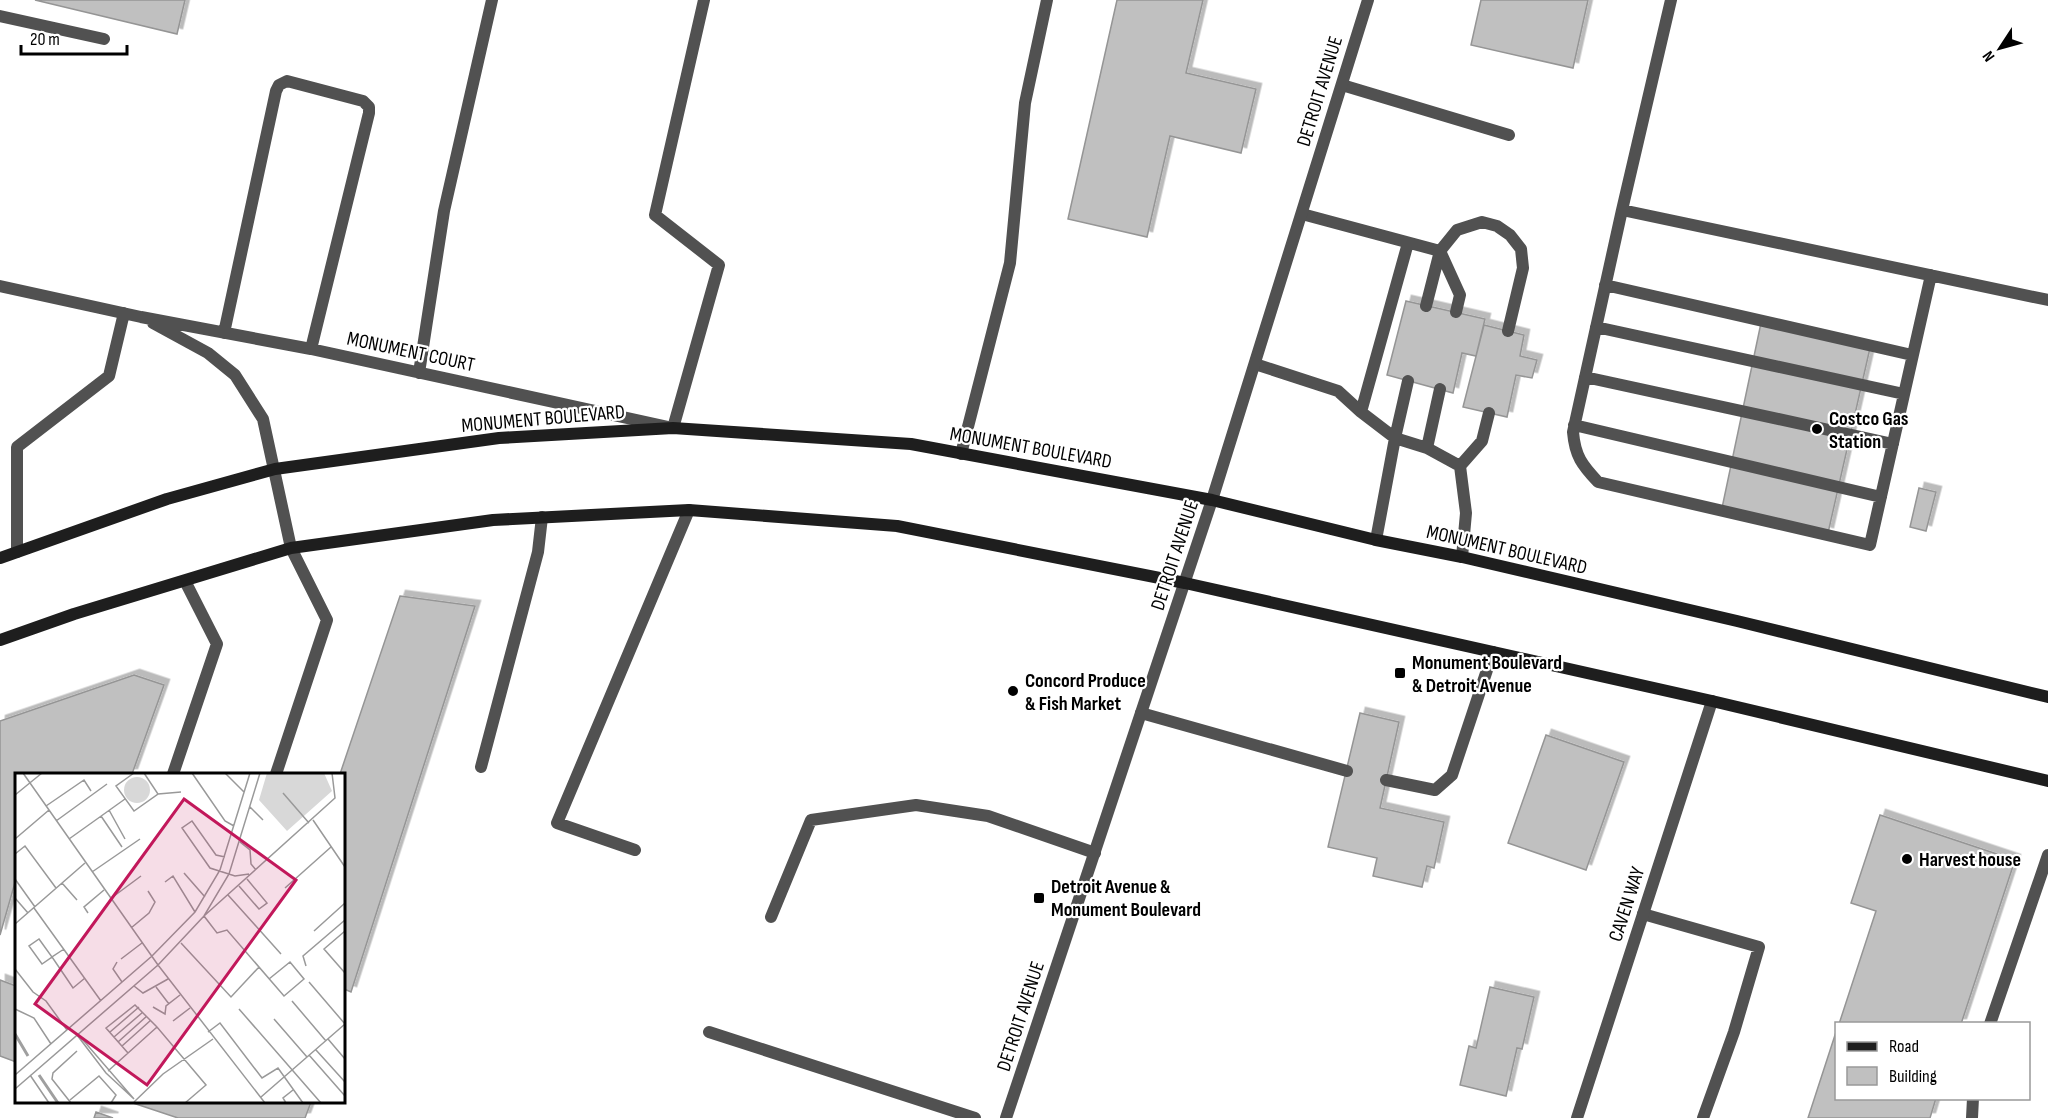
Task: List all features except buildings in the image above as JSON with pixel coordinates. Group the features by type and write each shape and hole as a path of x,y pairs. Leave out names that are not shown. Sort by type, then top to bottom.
{"main road":[{"name":"MONUMENT BOULEVARD","path":"0,558 167,500 276,469 499,438 673,428 911,444 1212,500 1376,540 1462,557 1737,621 2048,698"},
{"path":"0,640 74,614 291,548 493,520 689,510 897,526 1185,583 1712,701 2048,781"}],"street":[{"path":"418,373 444,211 492,0"},
{"path":"673,428 719,265 655,215 704,0"},
{"path":"960,453 1010,263 1025,103 1047,0"},
{"name":"DETROIT AVENUE","path":"1006,1118 1212,500 1368,0"},
{"path":"1671,0 1574,425 1574,448 1582,466 1598,482 1870,545 1930,275"},
{"path":"0,16 104,39"},
{"path":"224,333 276,92 279,85 287,81 363,100 369,107 311,349"},
{"path":"1341,85 1509,135"},
{"path":"1622,210 2048,300"},
{"path":"1302,214 1440,251"},
{"path":"1426,306 1440,251 1457,230 1482,222 1497,226 1510,234 1521,249 1522,268 1508,331"},
{"path":"1361,412 1408,243"},
{"path":"1440,251 1460,295 1456,312"},
{"path":"1605,285 1912,355"},
{"name":"MONUMENT COURT","path":"0,286 141,317 311,349 673,428"},
{"path":"17,552 17,447 109,376 124,313"},
{"name":"MONUMENT COURT","path":"141,317 208,353 234,375 263,419 276,469 291,548 327,620 276,773"},
{"path":"1596,327 1904,394"},
{"path":"1255,364 1338,391 1395,438 1427,448 1460,466"},
{"path":"1585,377 1893,444"},
{"path":"1376,540 1408,381"},
{"path":"1427,448 1440,389"},
{"path":"1462,557 1467,513 1460,466 1482,441 1489,413"},
{"path":"1574,425 1881,497"},
{"path":"634,850 557,823 689,510"},
{"path":"481,767 538,552 542,517"},
{"path":"173,773 217,644 185,581"},
{"path":"1386,780 1435,790 1452,775 1493,652"},
{"name":"CAVEN WAY","path":"1576,1118 1712,701"},
{"path":"1141,713 1347,771"},
{"path":"771,917 811,820 916,805 988,816 1095,853"},
{"path":"1990,1022 2048,855"},
{"path":"1643,914 1760,946 1734,1032 1703,1118"},
{"path":"709,1032 975,1118"},
{"path":"1972,1118 1973,1100"}],"place":[{"name":"Costco Gas Station","path":"1817,429"},
{"name":"Monument Boulevard & Detroit Avenue","path":"1400,673"},
{"name":"Concord Produce & Fish Market","path":"1013,691"},
{"name":"Harvest house","path":"1907,859"},
{"name":"Detroit Avenue & Monument Boulevard","path":"1039,898"}]}
